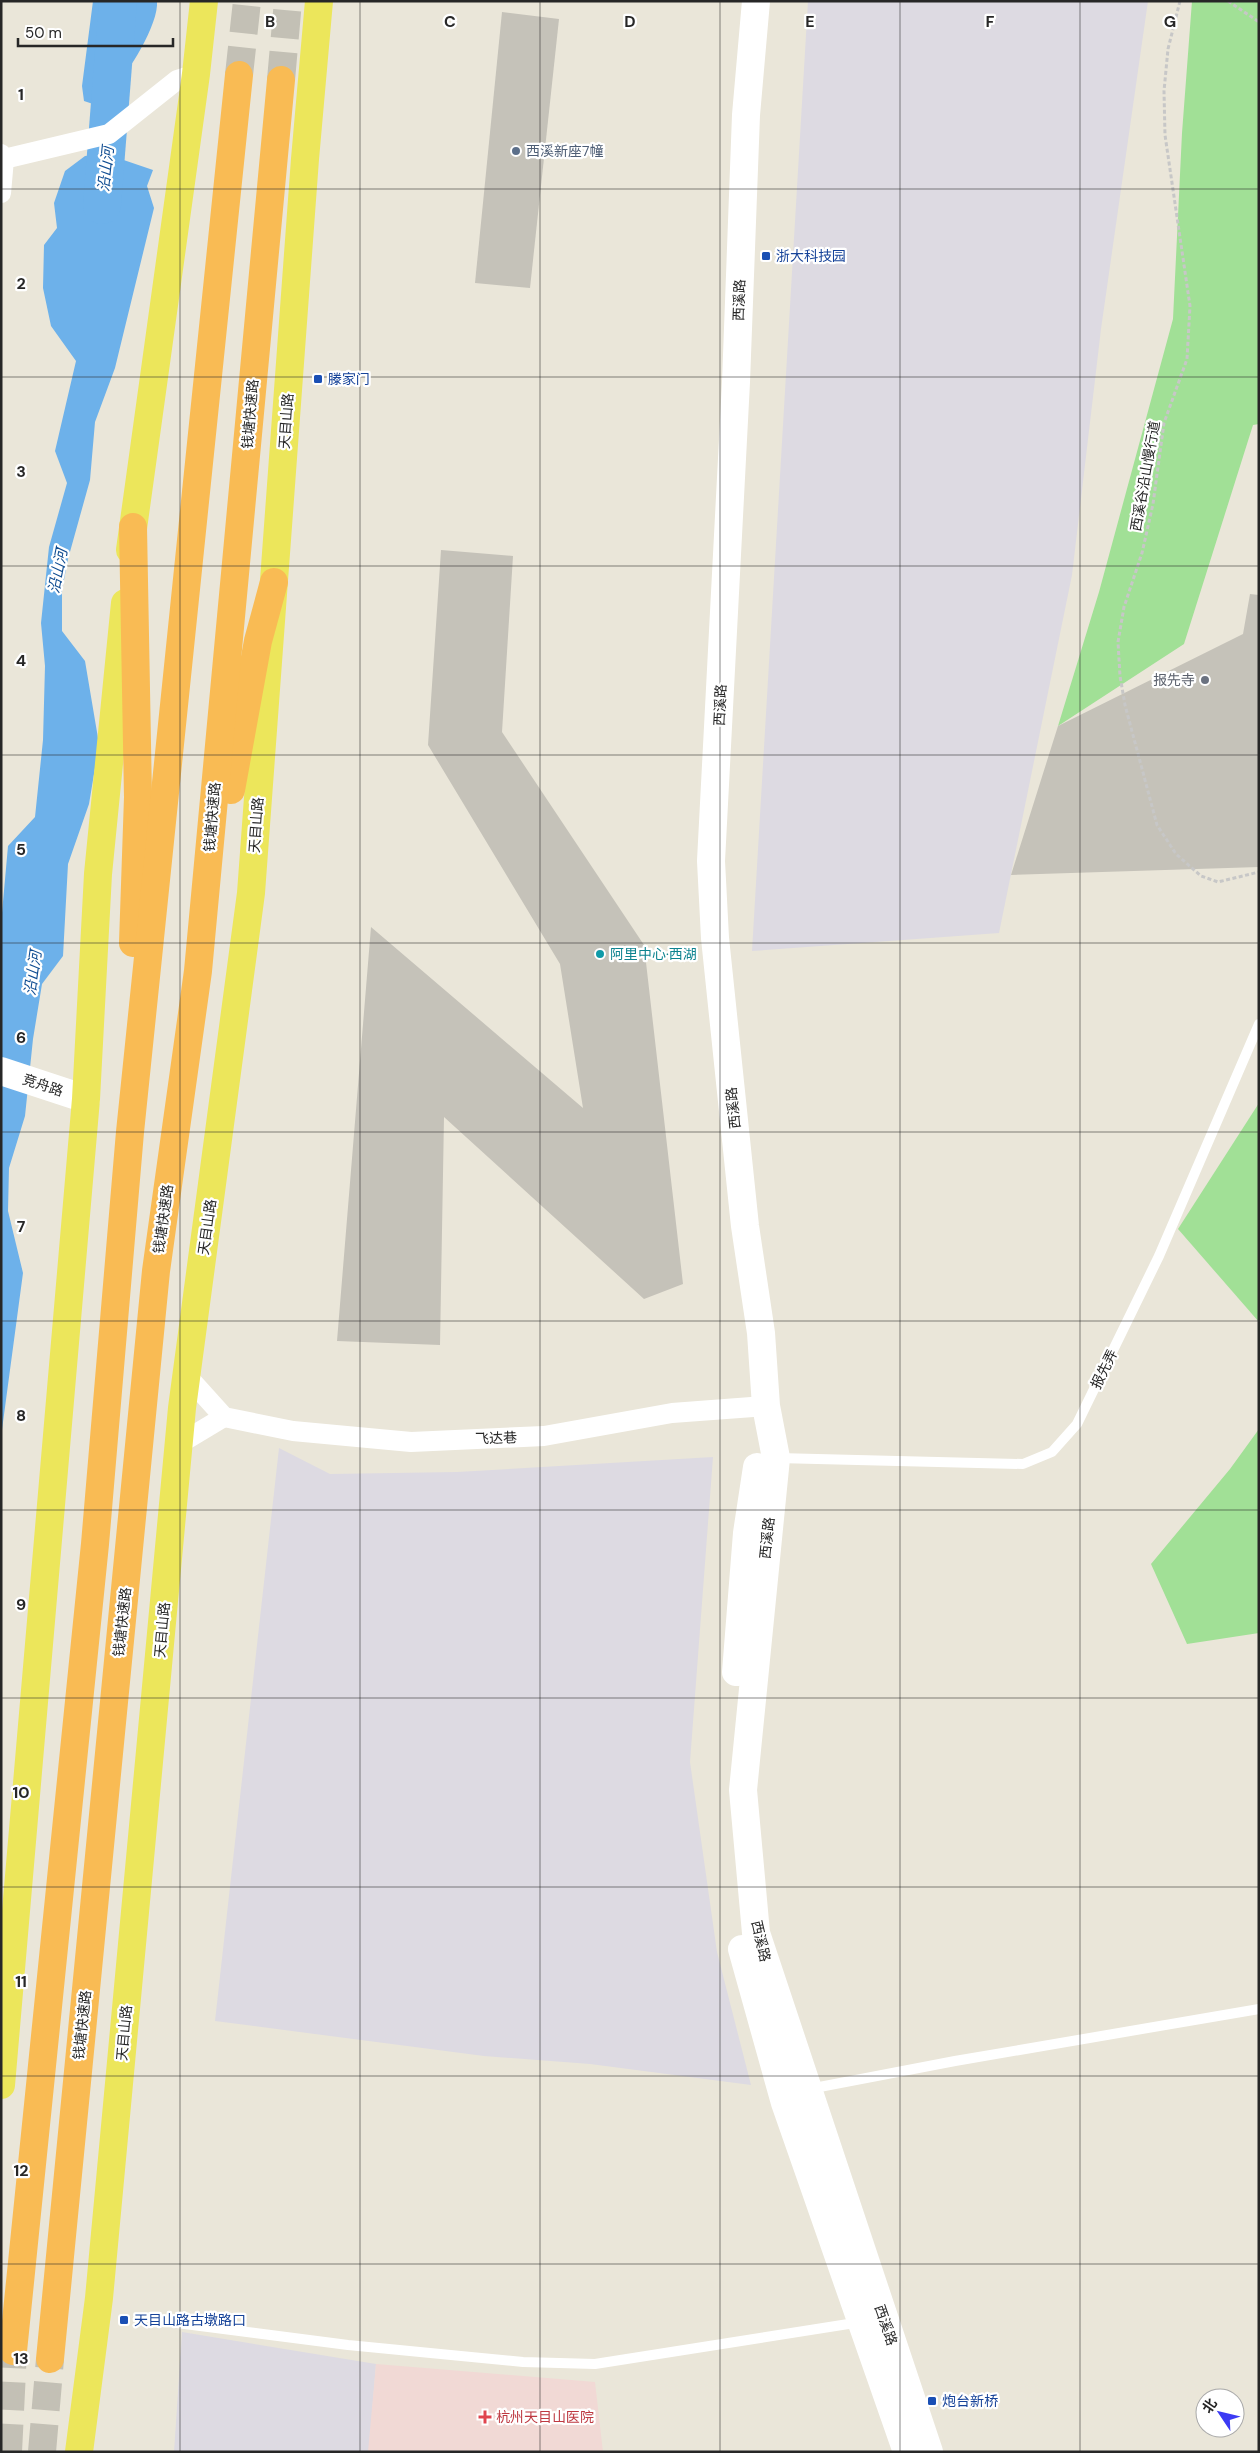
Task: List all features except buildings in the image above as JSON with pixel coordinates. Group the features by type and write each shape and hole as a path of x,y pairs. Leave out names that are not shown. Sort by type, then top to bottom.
{"highway":[{"path":"13,2351 95,1544 130,1132 239,75"},
{"name":"钱塘快速路","path":"50,2359 156,1271 198,971 281,80"},
{"path":"130,1132 132,967 138,797 132,528"},
{"path":"198,971 258,641 274,582"}],"main road":[{"path":"1,2085 86,1098 98,874 132,528 196,74 204,1"},
{"name":"天目山路","path":"79,2452 99,2298 179,1444 250,892 320,1"},
{"name":"西溪路","path":"756,1 746,115 736,382 711,861 716,947 745,1226 761,1333 766,1406 776,1458 744,1790 756,1934 806,2089 929,2452"},
{"name":"竞舟路","path":"1,1071 86,1098"},
{"name":"西溪路","path":"766,1406 747,1533 726,1794 740,1939 785,2103 907,2452"}],"street":[{"path":"1,193 3,156 109,134 177,80 196,74"},
{"path":"179,1444 224,1417 187,1376"},
{"name":"飞达巷","path":"224,1417 293,1432 410,1442 544,1436 672,1413 766,1406"}],"lane":[{"name":"报先弄","path":"776,1458 1023,1464 1052,1452 1077,1424 1155,1265 1259,1024"},
{"path":"806,2089 964,2059 1259,2009"},
{"path":"177,2323 357,2346 523,2362 596,2364 862,2322"}],"path":[{"name":"西溪谷沿山慢行道","path":"1180,1 1168,49 1164,92 1165,136 1190,306 1187,359 1164,423 1153,504 1142,553 1124,607 1118,642 1120,676 1125,705 1157,825 1176,854 1201,876 1218,882 1259,872"},
{"path":"1228,1 1259,22"}],"shaded area":[{"path":"808,1 1148,1 1101,329 1072,575 999,933 752,951"},
{"path":"279,1448 330,1474 457,1472 713,1457 690,1762 717,1952 751,2085 590,2064 484,2056 215,2021"},
{"path":"182,2332 376,2364 369,2452 174,2452"},
{"name":"杭州天目山医院","path":"376,2364 595,2382 603,2452 368,2452"}],"green space":[{"path":"1192,1 1259,1 1259,424 1253,425 1184,644 1058,726 1099,592 1173,319 1182,133"},
{"path":"1259,1103 1259,1322 1178,1229"},
{"path":"1259,1429 1259,1633 1187,1644 1151,1564 1230,1469"}],"water":[{"path":"93,1 157,1 153,22 134,61 119,82 93,104 84,101 82,86"},
{"path":"106,154 153,170 147,186 154,208 115,368 95,422 90,480 68,559 62,590 62,631 85,661 99,744 89,804 68,864 63,956 42,984 33,1039 25,1116 9,1168 8,1211 23,1273 1,1437 1,924 8,846 35,817 43,740 45,666 41,623 49,547 67,483 55,451 76,361 51,326 43,288 44,245 57,228 54,203 65,171 85,156"}],"waterway":[{"name":"沿山河","path":"102,205 118,1"}],"tunnel":[{"path":"239,75 247,1"},
{"path":"281,80 288,1"},
{"path":"8,2452 13,2351"},
{"path":"42,2452 50,2359"}],"place":[{"name":"西溪新座7幢","path":"516,151"},
{"name":"浙大科技园","path":"766,256"},
{"name":"滕家门","path":"318,379"},
{"name":"报先寺","path":"1205,680"},
{"name":"阿里中心·西湖","path":"600,954"},
{"name":"天目山路古墩路口","path":"124,2320"},
{"name":"炮台新桥","path":"932,2401"},
{"name":"杭州天目山医院","path":"485,2417"}]}
